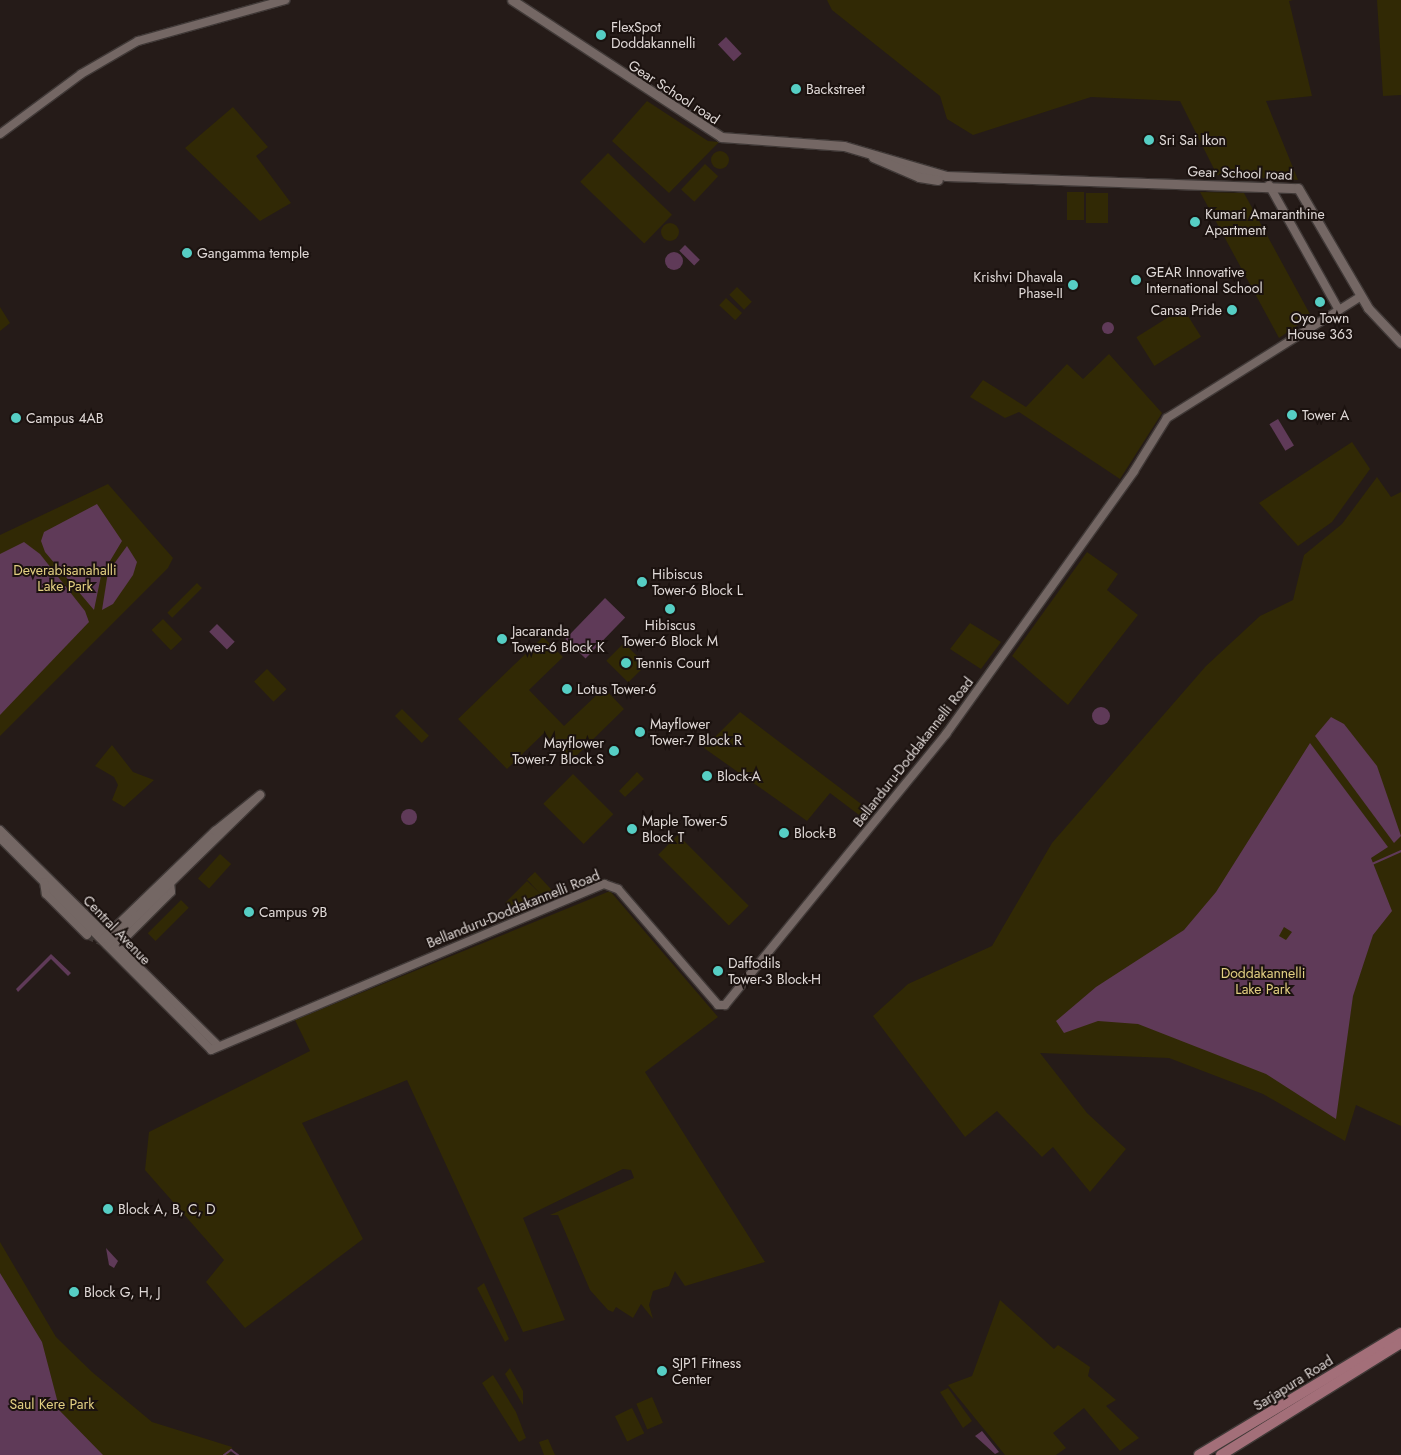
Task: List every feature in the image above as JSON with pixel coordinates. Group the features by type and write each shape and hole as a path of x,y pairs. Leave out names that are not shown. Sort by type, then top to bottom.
{"main road":[{"name":"Gear School road","path":"512,0 712,134 844,146 934,177 1115,184 1269,185 1298,188 1360,297 1401,343"},
{"name":"Sarjapura Road","path":"1199,1455 1401,1333"},
{"name":"Sarjapura Road","path":"1222,1455 1401,1343"}],"street":[{"path":"0,134 121,49 209,19 286,0"},
{"path":"1269,185 1339,310"},
{"name":"Bellanduru-Doddakannelli Road","path":"214,1048 604,884 618,889 718,1004 729,1003 946,734 1124,486 1167,418 1360,297"},
{"path":"106,941 170,882 175,873 260,795 175,873 106,941"},
{"name":"Central Avenue","path":"0,830 106,941"},
{"name":"Central Avenue","path":"0,838 214,1048"},
{"path":"44,882 46,894 87,935"},
{"path":"128,936 171,892 170,882"}],"green space":[{"path":"827,0 1293,0 1289,1 1312,96 1266,101 1298,180 1217,175 1180,101 1091,97 973,135 947,119 940,96 832,10"},
{"path":"1377,0 1401,0 1401,95 1383,96"},
{"path":"647,101 708,141 719,142 669,193 612,141"},
{"path":"233,107 268,147 256,156 291,203 260,221 185,148"},
{"path":"720,151 726,154 729,160 726,166 720,169 714,166 711,160 714,154"},
{"path":"608,153 672,215 644,244 580,182"},
{"path":"705,164 718,176 694,202 681,190"},
{"path":"1067,192 1084,192 1084,220 1067,220"},
{"path":"1200,192 1244,193 1311,316 1279,338"},
{"path":"1086,193 1108,193 1108,223 1086,223"},
{"path":"670,223 676,226 679,232 676,238 670,241 664,238 661,232 664,226"},
{"path":"737,287 752,302 744,310 729,295"},
{"path":"726,298 742,313 735,320 719,305"},
{"path":"0,307 10,323 0,331"},
{"path":"1183,308 1201,337 1154,366 1136,337"},
{"path":"1109,354 1162,413 1120,479 1019,412 1005,418 970,397 983,380 1026,407 1067,364 1083,379"},
{"path":"1352,442 1370,469 1332,522 1298,546 1259,503"},
{"path":"1377,477 1391,497 1401,492 1401,1126 1356,1105 1345,1141 1263,1094 1169,1058 1040,1053 1087,1113 1126,1149 1090,1192 1053,1147 1042,1157 997,1111 965,1137 873,1016 908,984 992,946 1052,843 1206,666 1260,616 1293,600 1304,555 1342,524"},
{"name":"Deverabisanahalli Lake Park","path":"108,484 173,558 168,568 0,736 0,535"},
{"path":"1087,552 1118,574 1107,590 1138,615 1068,705 1012,656"},
{"path":"197,583 202,588 172,618 167,613"},
{"path":"163,619 182,639 171,650 151,630"},
{"path":"970,623 1001,642 981,669 950,649"},
{"path":"543,637 563,657 529,690 564,726 604,688 624,709 571,761 544,733 507,769 458,719"},
{"name":"Tennis Court","path":"624,643 646,665 628,683 606,661"},
{"path":"267,669 286,689 274,702 254,682"},
{"path":"402,709 429,736 422,743 395,716"},
{"path":"740,712 873,813 867,821 830,793 807,821 704,748"},
{"path":"112,745 133,772 154,780 124,807 112,800 118,785 114,777 95,766"},
{"path":"637,772 644,779 625,797 619,791"},
{"path":"573,774 613,814 584,844 543,804"},
{"path":"678,835 749,906 729,926 658,855"},
{"path":"220,854 231,864 209,889 198,879"},
{"path":"535,872 552,890 544,898 527,880"},
{"path":"527,881 548,901 515,913 505,903"},
{"path":"610,891 718,1017 645,1072 765,1262 685,1286 675,1271 669,1286 653,1291 649,1305 653,1319 641,1304 633,1318 616,1307 613,1312 608,1310 590,1290 558,1215 550,1215 634,1178 631,1170 623,1169 523,1218 565,1320 523,1332 407,1080 302,1123 363,1239 245,1328 206,1282 224,1260 145,1170 149,1132 310,1051 295,1020"},
{"path":"181,900 189,908 156,941 148,933"},
{"name":"Saul Kere Park","path":"0,1242 56,1337 92,1372 152,1422 232,1447 229,1455 0,1455"},
{"path":"484,1283 509,1339 505,1342 477,1288"},
{"path":"1000,1300 1054,1349 1058,1345 1090,1367 1088,1376 1116,1400 1106,1406 1139,1438 1120,1451 1084,1408 1053,1433 1066,1448 1056,1455 1005,1455 948,1385 972,1376"},
{"path":"510,1368 523,1391 523,1405 505,1374"},
{"path":"493,1375 516,1412 526,1438 519,1442 482,1383"},
{"path":"948,1388 972,1421 963,1428 940,1392"},
{"path":"652,1397 663,1423 647,1429 636,1404"},
{"path":"632,1408 644,1433 627,1441 615,1416"},
{"path":"548,1439 555,1455 544,1455 539,1442"}],"shaded area":[{"path":"726,37 742,54 734,61 718,45"},
{"path":"685,245 700,260 694,266 679,251"},
{"path":"674,252 680,255 683,261 680,267 674,270 668,267 665,261 668,255"},
{"path":"1106,322 1110,322 1114,328 1110,334 1106,334 1102,330 1102,326"},
{"path":"1278,419 1294,446 1285,451 1269,424"},
{"path":"97,504 122,541 101,576 94,610 45,552 41,541 44,532"},
{"path":"24,542 40,554 85,611 89,622 0,715 0,554"},
{"path":"127,546 137,562 133,575 113,604 102,610 108,572"},
{"path":"605,598 625,617 586,658 565,639"},
{"path":"217,624 235,642 227,649 209,632"},
{"path":"1097,707 1105,707 1110,712 1108,723 1097,725 1092,720 1092,712"},
{"path":"1331,717 1344,724 1377,766 1401,836 1394,843 1315,736"},
{"name":"Doddakannelli Lake Park","path":"1310,743 1388,847 1371,858 1392,911 1373,935 1353,996 1336,1119 1266,1074 1138,1024 1098,1021 1064,1033 1056,1021 1096,987 1184,930 1216,892","holes":["1284,927 1292,932 1286,940 1279,936"]},
{"path":"406,809 412,809 417,814 415,823 406,825 401,820 401,814"},
{"path":"51,954 71,973 68,976 51,959 18,992 16,989"},
{"path":"106,1248 118,1261 114,1268 109,1265"},
{"path":"0,1273 42,1342 60,1411 103,1455 0,1455"},
{"path":"982,1431 999,1452 995,1454 975,1436"}],"waterway":[{"path":"1372,864 1401,851"},
{"path":"224,1455 231,1450 238,1455"}],"tunnel":[{"path":"87,935 109,945 127,936"}],"place":[{"name":"FlexSpot Doddakannelli","path":"601,35"},
{"name":"Backstreet","path":"796,89"},
{"name":"Sri Sai Ikon","path":"1149,140"},
{"name":"Kumari Amaranthine Apartment","path":"1195,222"},
{"name":"Gangamma temple","path":"187,253"},
{"name":"GEAR Innovative International School","path":"1136,280"},
{"name":"Krishvi Dhavala Phase-II","path":"1073,285"},
{"name":"Oyo Town House 363","path":"1320,302"},
{"name":"Cansa Pride","path":"1232,310"},
{"name":"Tower A","path":"1292,415"},
{"name":"Campus 4AB","path":"16,418"},
{"name":"Hibiscus Tower-6 Block L","path":"642,582"},
{"name":"Hibiscus Tower-6 Block M","path":"670,609"},
{"name":"Jacaranda Tower-6 Block K","path":"502,639"},
{"name":"Tennis Court","path":"626,663"},
{"name":"Lotus Tower-6","path":"567,689"},
{"name":"Mayflower Tower-7 Block R","path":"640,732"},
{"name":"Mayflower Tower-7 Block S","path":"614,751"},
{"name":"Block-A","path":"707,776"},
{"name":"Maple Tower-5 Block T","path":"632,829"},
{"name":"Block-B","path":"784,833"},
{"name":"Campus 9B","path":"249,912"},
{"name":"Daffodils Tower-3 Block-H","path":"718,971"},
{"name":"Block A, B, C, D","path":"108,1209"},
{"name":"Block G, H, J","path":"74,1292"},
{"name":"SJP1 Fitness Center","path":"662,1371"}]}
